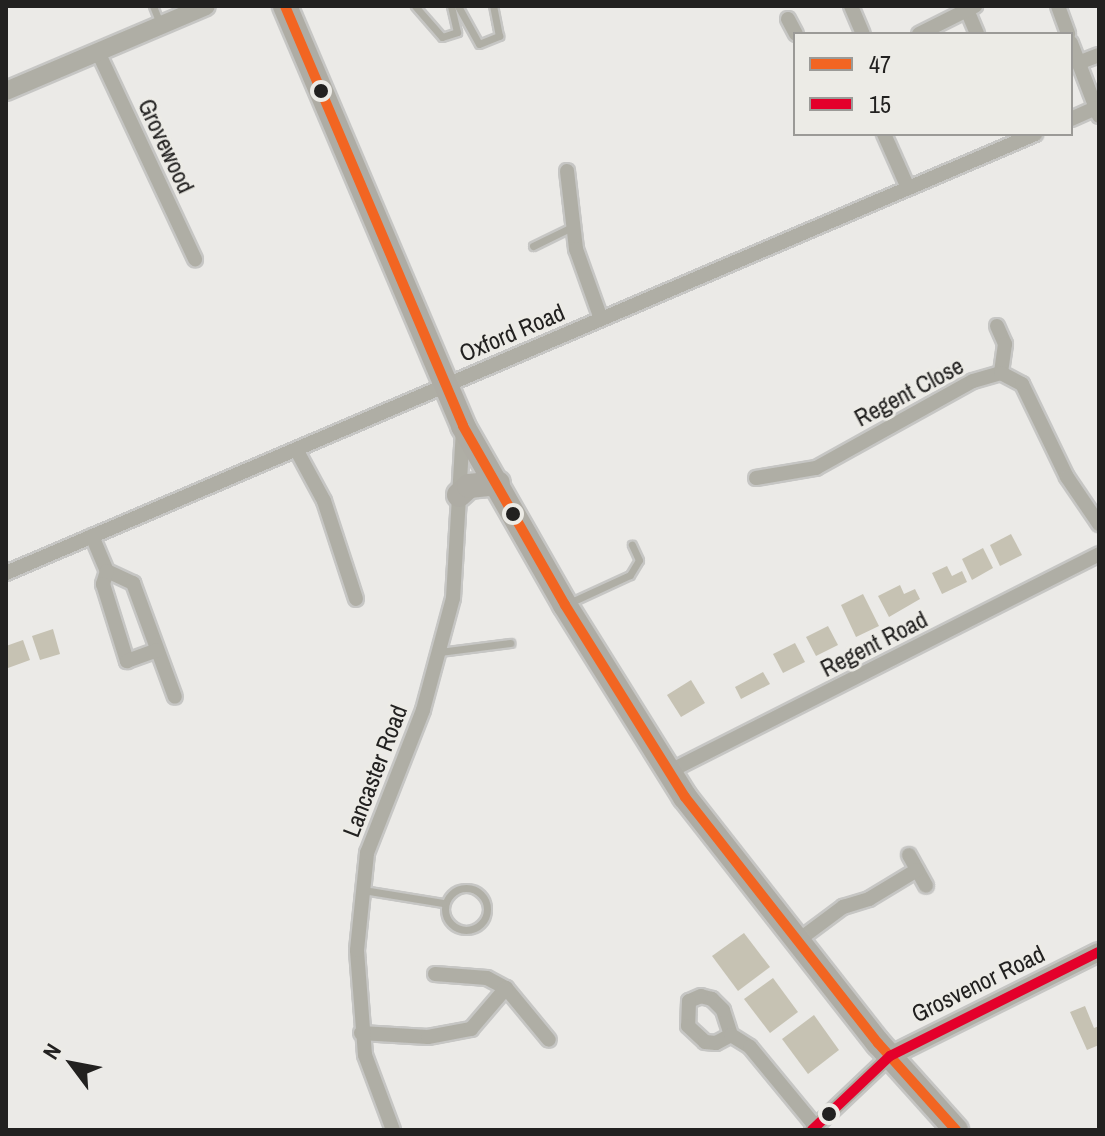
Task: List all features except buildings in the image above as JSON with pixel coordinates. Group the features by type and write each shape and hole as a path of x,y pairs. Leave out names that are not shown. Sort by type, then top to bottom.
{"highway":[{"path":"285,6 463,426 565,605 668,772 796,942 956,1130"},
{"path":"459,495 469,486 498,483"}],"street":[{"path":"6,91 206,6"},
{"path":"851,6 862,32"},
{"path":"1058,6 1067,32"},
{"path":"923,32 971,8 977,32"},
{"path":"788,19 795,32"},
{"path":"1073,49 1097,112 1073,118"},
{"name":"Grovewood","path":"98,52 195,259"},
{"path":"1078,63 1099,55"},
{"path":"885,136 908,188"},
{"name":"Oxford Road","path":"6,573 1030,136"},
{"path":"567,171 572,227 601,319"},
{"path":"997,326 1005,344 1001,373"},
{"name":"Regent Close","path":"756,478 816,468 973,381 1001,373 1022,384 1067,477 1099,524"},
{"name":"Lancaster Road","path":"393,1130 361,1033 357,950 367,853 423,710 453,598 463,426"},
{"path":"297,451 324,501 356,599"},
{"path":"92,536 107,571 103,584 127,661 157,650"},
{"name":"Regent Road","path":"668,772 1099,554"},
{"path":"107,571 126,575 133,583 175,697"},
{"path":"909,855 926,886"},
{"path":"796,942 843,907 869,899 917,870"},
{"name":"Grosvenor Road","path":"814,1128 890,1056 1099,952"},
{"path":"435,974 487,978 506,988 549,1040"},
{"path":"361,1033 428,1037 471,1029 506,988"},
{"path":"731,1035 750,1047 814,1128"}],"lane":[{"path":"153,6 161,25"},
{"path":"415,6 421,20 442,37 457,32 451,6"},
{"path":"458,6 479,44 499,36 493,6"},
{"path":"533,246 572,227"},
{"path":"565,605 630,575 639,560 632,545"},
{"path":"439,652 510,643"},
{"path":"363,890 443,903 468,887 479,892 487,917 475,930 463,931 443,903"}],"transit line":[{"name":"47","path":"285,6 463,426 565,605 685,797 878,1043 956,1130"},
{"name":"15","path":"812,1130 890,1056 1099,952"}]}
